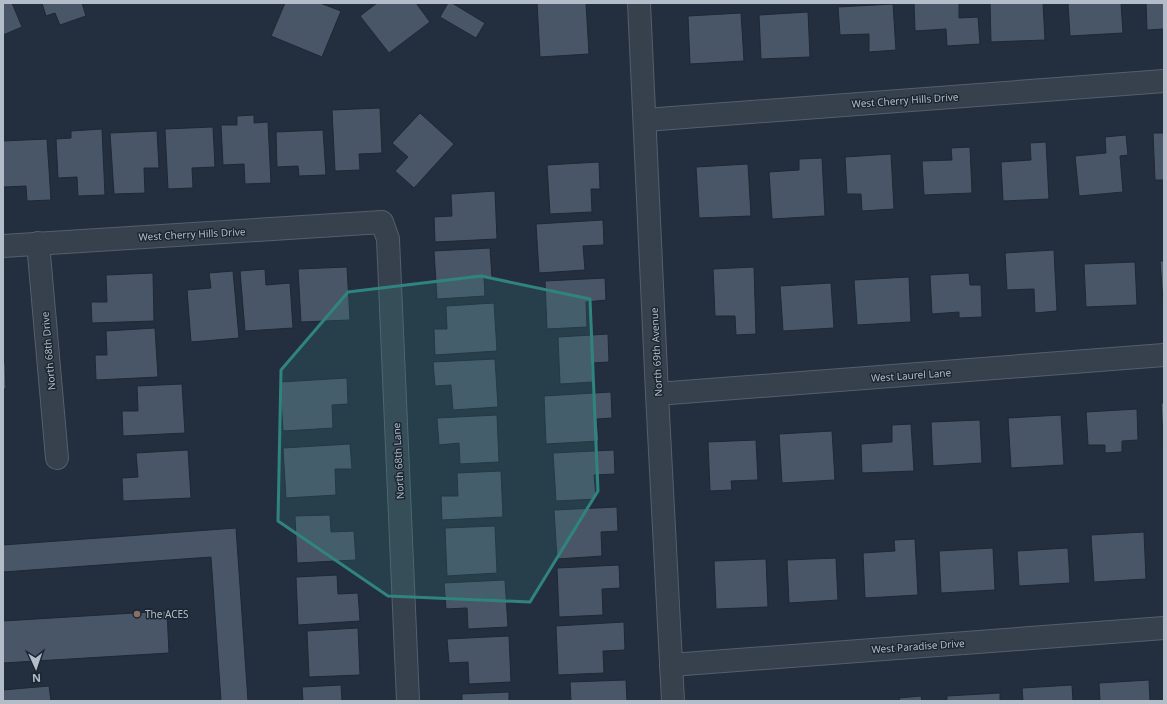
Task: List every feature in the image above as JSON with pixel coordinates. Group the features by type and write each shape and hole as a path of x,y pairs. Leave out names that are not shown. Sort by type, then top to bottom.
{"street":[{"name":"North 69th Avenue","path":"639,3 673,701"},
{"name":"West Cherry Hills Drive","path":"645,120 1164,80"},
{"name":"West Cherry Hills Drive","path":"3,246 382,222"},
{"name":"North 68th Lane","path":"382,222 388,239 408,701"},
{"name":"North 68th Drive","path":"38,243 57,458"},
{"name":"West Laurel Lane","path":"657,394 1164,355"},
{"name":"West Paradise Drive","path":"671,665 1164,628"}],"highlighted area":[{"path":"481,276 590,299 598,491 530,602 388,596 278,521 281,370 348,292"}],"building":[{"path":"3,3 12,3 22,27 3,35"},
{"path":"42,3 82,3 86,16 60,25 55,13 46,16"},
{"path":"285,3 320,3 341,11 322,57 271,36"},
{"path":"377,3 416,3 430,22 389,53 360,16"},
{"path":"448,3 452,3 485,23 476,38 440,17"},
{"path":"537,3 586,3 589,54 540,57"},
{"path":"914,3 959,3 959,18 978,17 980,44 947,46 946,29 915,31"},
{"path":"990,3 1043,3 1045,40 991,42"},
{"path":"1068,3 1121,3 1123,33 1070,36"},
{"path":"1146,3 1164,3 1164,29 1147,30"},
{"path":"893,4 896,50 869,52 869,34 840,35 838,7"},
{"path":"808,12 810,57 761,59 759,15"},
{"path":"741,13 744,61 690,64 688,16"},
{"path":"380,108 382,153 359,154 360,170 335,171 332,110"},
{"path":"420,113 454,144 414,188 395,171 408,157 392,143"},
{"path":"254,115 254,123 268,122 271,183 245,184 244,164 223,165 221,125 237,125 237,116"},
{"path":"213,127 215,167 192,168 193,188 168,189 165,129"},
{"path":"102,129 105,195 78,196 77,177 58,178 56,139 71,138 71,131"},
{"path":"323,130 326,175 299,176 298,166 277,167 276,132"},
{"path":"157,131 159,168 144,168 145,193 114,194 110,133"},
{"path":"1153,133 1164,133 1164,180 1155,180"},
{"path":"1126,135 1128,155 1120,156 1123,192 1079,196 1075,156 1106,153 1105,137"},
{"path":"47,139 51,200 27,201 26,186 3,187 3,141"},
{"path":"1046,142 1049,199 1003,201 1001,162 1031,160 1030,143"},
{"path":"970,147 972,193 924,195 922,161 952,160 951,148"},
{"path":"891,154 894,209 862,211 861,194 847,194 845,157"},
{"path":"822,158 825,216 772,219 769,172 799,170 799,159"},
{"path":"599,162 600,189 591,189 592,212 550,214 547,165"},
{"path":"748,164 751,216 699,218 696,167"},
{"path":"495,191 497,239 435,242 434,217 452,216 451,194"},
{"path":"603,220 604,245 583,246 585,270 539,273 536,224"},
{"path":"490,248 492,278 484,278 485,296 437,299 434,251"},
{"path":"1054,250 1057,311 1035,313 1034,289 1007,290 1005,253"},
{"path":"1160,261 1164,261 1164,301 1163,301"},
{"path":"1135,262 1137,305 1086,307 1084,264"},
{"path":"347,267 350,320 301,322 298,269"},
{"path":"754,267 756,334 736,335 735,316 715,316 713,269"},
{"path":"265,269 266,285 290,283 293,328 245,331 240,271"},
{"path":"233,271 239,338 191,342 187,290 211,288 209,273"},
{"path":"153,273 154,321 92,323 91,302 107,302 106,275"},
{"path":"969,273 970,285 981,285 982,317 959,318 959,312 932,314 930,275"},
{"path":"909,277 911,322 857,325 854,280"},
{"path":"605,278 606,300 586,302 587,327 547,329 545,281"},
{"path":"831,283 834,328 783,331 780,286"},
{"path":"494,303 497,351 435,355 434,329 447,329 446,306"},
{"path":"155,328 158,377 96,380 95,355 107,355 106,331"},
{"path":"608,334 609,362 592,363 593,382 560,384 558,337"},
{"path":"495,359 498,407 453,410 451,385 435,386 433,362"},
{"path":"5,362 6,389 3,389 3,363"},
{"path":"347,378 348,404 332,405 333,428 283,431 280,382"},
{"path":"182,384 185,433 123,436 122,411 138,411 137,386"},
{"path":"611,392 612,418 597,419 599,441 546,444 544,396"},
{"path":"1161,403 1164,403 1164,454"},
{"path":"1137,409 1138,440 1122,441 1122,452 1105,453 1105,445 1088,445 1086,412"},
{"path":"497,415 499,462 460,464 459,443 439,445 437,418"},
{"path":"1061,415 1064,465 1011,468 1008,418"},
{"path":"980,420 982,463 933,466 931,422"},
{"path":"911,424 914,471 862,473 861,444 892,442 892,425"},
{"path":"832,431 835,480 782,483 779,434"},
{"path":"756,440 758,480 731,481 732,490 710,491 708,442"},
{"path":"350,444 352,469 335,469 336,495 286,498 283,448"},
{"path":"188,450 191,498 123,501 122,478 138,477 136,453"},
{"path":"614,450 615,474 594,475 596,499 556,501 553,453"},
{"path":"501,471 503,517 442,520 441,496 458,496 457,473"},
{"path":"617,507 618,531 601,532 602,556 557,559 554,510"},
{"path":"330,515 331,532 354,531 356,560 297,563 295,516"},
{"path":"495,526 497,573 447,576 445,528"},
{"path":"236,528 248,701 221,701 211,557 3,572 3,545"},
{"path":"1144,532 1146,579 1094,582 1091,535"},
{"path":"915,539 918,595 865,598 863,553 895,551 894,540"},
{"path":"993,548 995,590 941,593 939,551"},
{"path":"1068,548 1070,583 1019,586 1017,551"},
{"path":"836,558 838,600 789,603 787,560"},
{"path":"766,559 768,607 716,609 714,561"},
{"path":"619,565 620,588 602,589 603,615 559,617 557,568"},
{"path":"337,575 338,594 358,593 360,621 298,625 296,577"},
{"path":"505,580 508,627 468,629 467,608 446,609 444,583"},
{"path":"167,611 169,653 3,663 3,621"},
{"path":"624,622 625,650 603,651 604,673 558,675 556,626"},
{"path":"358,628 360,675 309,677 307,631"},
{"path":"509,636 511,682 469,684 468,662 449,663 447,639"},
{"path":"626,680 627,701 571,701 570,682"},
{"path":"1149,680 1150,701 1100,701 1099,683"},
{"path":"341,685 342,701 303,701 302,687"},
{"path":"1072,685 1073,701 1023,701 1022,688"},
{"path":"49,686 51,701 3,701 3,690"},
{"path":"509,692 509,701 462,701 462,694"},
{"path":"1000,693 1000,701 947,701 947,696"},
{"path":"921,696 922,701 900,701 899,698"}],"place":[{"name":"The ACES","path":"137,614"}]}
